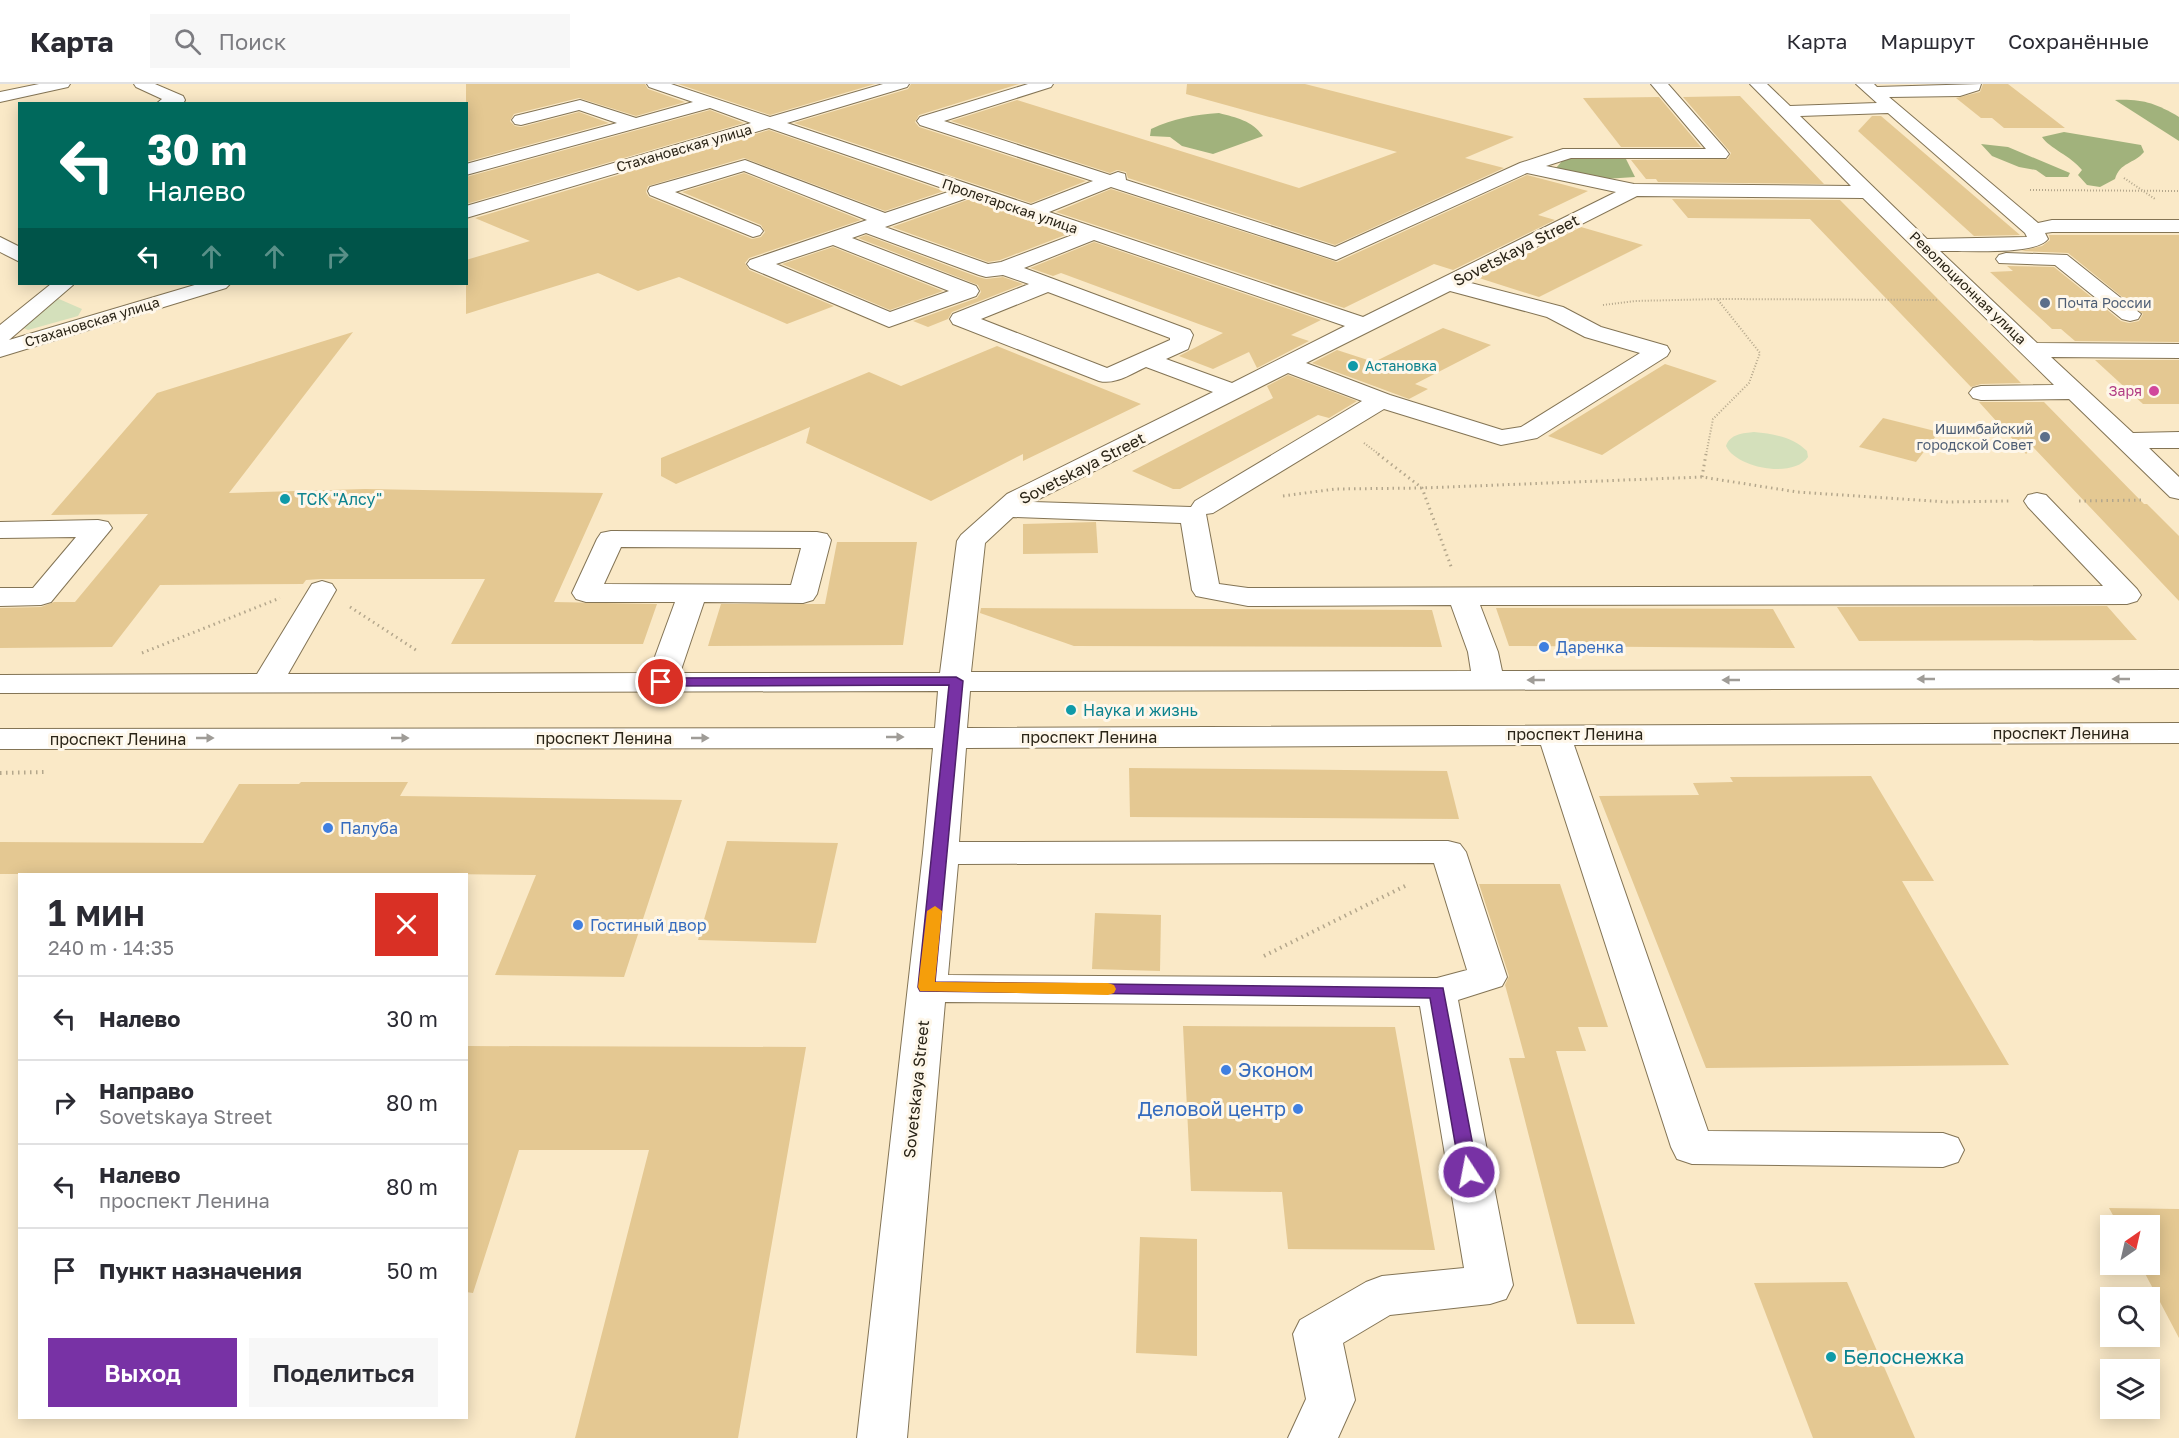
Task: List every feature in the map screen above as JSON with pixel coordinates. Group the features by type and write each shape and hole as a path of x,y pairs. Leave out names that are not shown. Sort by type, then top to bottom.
{"street":[{"path":"0,97 62,84"},
{"path":"142,84 177,100 170,102"},
{"name":"Пролетарская улица","path":"655,84 1366,326"},
{"name":"Стахановская улица","path":"476,209 901,84"},
{"path":"1045,84 926,121 1336,254 1526,167 1569,153 1720,154 1659,84"},
{"name":"Революционная улица","path":"1758,84 1978,300 2179,491"},
{"path":"1869,88 1960,91 1973,87 1973,84"},
{"path":"1869,88 2034,230 2038,239 2030,243 1931,252"},
{"path":"468,169 710,104"},
{"path":"521,120 580,105 636,123"},
{"path":"1787,111 1893,108"},
{"path":"642,160 694,180"},
{"path":"753,231 657,191 745,165 986,271 1005,268 1092,234"},
{"path":"1526,167 1634,190"},
{"path":"1029,213 1137,171"},
{"name":"Sovetskaya Street","path":"882,1438 971,541 1017,500 1634,190 1870,192"},
{"path":"834,238 968,291 889,320 757,264 967,192"},
{"path":"2034,230 2052,226 2179,226"},
{"path":"3,234 18,254"},
{"path":"1931,252 2060,259 2130,314"},
{"path":"0,262 18,258"},
{"path":"1005,268 1048,284 1182,335 1180,344 1107,376 961,319 1048,284"},
{"path":"1287,364 1381,400 1501,438 1528,433 1659,351 1593,332 1555,312 1449,284"},
{"name":"Стахановская улица","path":"0,350 79,297 208,285"},
{"path":"0,336 79,297"},
{"path":"2031,350 2179,351"},
{"path":"1145,359 1235,392"},
{"path":"1981,393 2074,392"},
{"path":"1204,507 1381,400"},
{"path":"2128,441 2179,441"},
{"path":"1005,509 1193,515 1206,590 1248,597 2127,595 2037,501"},
{"path":"0,530 98,528 41,596 0,597"},
{"path":"611,539 817,540 802,594 693,593 586,593 611,539"},
{"path":"267,683 322,590"},
{"path":"661,682 693,593"},
{"path":"1463,598 1484,652 1488,680"},
{"path":"0,684 2179,679"},
{"name":"проспект Ленина","path":"0,740 2179,733"},
{"path":"1554,734 1692,1147 1943,1150"},
{"path":"926,987 1437,992 1488,977 1448,852 941,853"},
{"path":"1313,1438 1331,1400 1317,1334 1382,1296 1490,1286 1437,992"}],"path":[{"path":"2124,178 2161,203"},
{"path":"1987,190 2179,191"},
{"path":"1702,477 1713,419 1749,383 1760,353 1718,299"},
{"path":"1555,312 1635,301 1978,300"},
{"path":"1381,400 1353,435 1422,488 1463,598"},
{"path":"1280,496 1335,489 1422,488 1702,477 1820,493 1947,502 2155,500"},
{"path":"1260,958 1451,863"}],"green space":[{"path":"2115,100 2148,103 2179,117 2179,141"},
{"path":"1219,113 1249,123 1263,136 1213,154 1182,146 1170,137 1150,136 1151,129 1168,122"},
{"path":"2064,132 2141,145 2144,152 2120,169 2115,179 2100,187 2087,185 2078,175 2082,170 2042,137"},
{"path":"1981,144 2008,147 2070,173 2068,177 2046,177 2036,170 2019,167 1992,156"},
{"path":"1577,156 1625,157 1635,177 1605,179 1556,168 1563,160"},
{"path":"59,299 82,309 78,316 28,330 19,326 48,303"},
{"path":"1754,432 1789,439 1802,446 1807,451 1808,457 1801,464 1790,468 1765,468 1741,460 1726,446 1734,437"}],"building":[{"path":"466,84 645,84 648,89 685,102 636,116 579,98 514,114 510,121 515,126 521,127 579,112 609,123 468,161 468,102 466,102"},
{"path":"678,84 875,84 770,115"},
{"path":"911,84 1019,84 919,115 915,122 919,127 1086,181 1031,203 794,123 908,89"},
{"path":"1187,84 1305,84 1514,137 1465,158 1504,168 1335,245 1128,178 1126,172 1117,170 1110,173 951,121 1017,100 1299,188 1397,152 1186,94"},
{"path":"1983,84 2008,84 2065,128 2004,128 1992,118 1981,118 1956,98 1980,92"},
{"path":"1740,96 1824,184 1658,182 1656,179 1646,179 1631,160 1728,159 1731,153 1683,97"},
{"path":"1659,97 1701,147 1621,147 1583,98"},
{"path":"710,110 744,123 468,203 468,176"},
{"path":"1872,116 1881,116 2020,235 1974,236 1858,131"},
{"path":"769,130 944,191 885,211 744,158 648,186 646,192 649,197 752,239 761,237 765,232 761,225 682,192 744,173 861,220 749,258 745,263 749,270 834,306 787,324 679,277 638,291 598,273 466,314 468,259 530,241 475,218"},
{"path":"1527,175 1588,191 1538,215 1555,220 1453,270 1434,264 1344,308 1056,212 1111,189 1337,262"},
{"path":"970,199 1068,234 1000,260 988,262 892,227"},
{"path":"1672,199 1840,200 2021,383 1981,384 1971,387 1810,219 1688,218"},
{"path":"1581,227 1643,245 1539,297 1479,278"},
{"path":"866,235 978,277 986,279 1003,277 1023,284 952,312 948,319 928,327 913,321 977,298 981,292 978,285 858,238"},
{"path":"2049,235 2179,235 2179,342 2075,341 2061,329 2052,329 1990,272 2013,271 2007,266 2054,267 2121,321 2129,323 2139,321 2143,314 2068,253 2021,251 2042,246 2050,240"},
{"path":"1094,242 1321,320 1291,335 1309,341 1257,368 1249,352 1213,369 1179,356 1223,333 1061,273 1053,276 1030,268"},
{"path":"833,247 943,291 890,310 782,264"},
{"path":"1443,328 1491,345 1415,384 1428,389 1409,399 1312,363 1337,350 1374,362"},
{"path":"353,332 229,493 365,489 603,493 554,602 657,604 643,644 451,644 485,579 321,579 306,580 303,584 160,585 112,647 0,648 0,608 41,607 54,602 75,602 148,514 51,515 157,393"},
{"path":"997,346 1141,404 1023,461 1023,454 931,501 806,443 810,427 676,484 661,476 661,458 869,372 901,386"},
{"path":"2095,360 2179,360 2179,404 2143,404"},
{"path":"1665,364 1717,381 1602,455 1548,436"},
{"path":"1288,375 1357,401 1329,418 1318,415 1180,489 1173,489 1132,471 1273,398 1267,386"},
{"path":"1979,402 2044,402 2144,504 2147,504 2179,536 2179,601 2033,447 2026,454"},
{"path":"1883,418 1939,432 1916,462 1859,447"},
{"path":"1096,522 1098,553 1023,554 1023,524"},
{"path":"837,542 917,542 903,645 708,646 721,604 825,604"},
{"path":"2107,606 2137,640 1859,641 1837,607"},
{"path":"981,608 1432,610 1442,647 1074,646 980,613"},
{"path":"1496,608 1773,609 1795,648 1509,646"},
{"path":"1129,768 1447,771 1459,819 1130,817"},
{"path":"1871,776 1934,881 1902,881 2009,1065 1706,1068 1599,796 1699,795 1693,783 1733,782 1730,777"},
{"path":"301,782 408,782 400,796 682,800 624,977 495,975 536,875 468,873 0,874 0,842 203,843 239,784 299,784"},
{"path":"727,841 838,843 816,943 698,940"},
{"path":"1479,884 1560,884 1608,1027 1578,1027 1586,1051 1556,1051 1635,1324 1577,1324 1509,1058 1525,1058 1505,985 1509,976"},
{"path":"1095,913 1161,915 1160,971 1092,969"},
{"name":"Деловой центр","path":"1183,1026 1395,1027 1435,1250 1288,1249 1282,1192 1191,1191"},
{"path":"468,1046 806,1047 738,1438 575,1438 649,1150 519,1150 473,1293 468,1292"},
{"path":"2109,1208 2179,1209 2179,1338 2160,1302 2160,1287 2152,1287 2146,1275 2160,1275 2160,1215 2113,1215"},
{"path":"1140,1237 1197,1239 1197,1356 1136,1353"},
{"name":"Белоснежка","path":"1847,1282 1915,1438 1813,1438 1754,1283"}],"slow traffic":[{"path":"935,911 926,987 1108,989"}],"place":[{"name":"Почта России","path":"2045,303"},
{"name":"Астановка","path":"1353,366"},
{"name":"Заря","path":"2154,391"},
{"name":"Ишимбайский городской Совет","path":"2045,437"},
{"name":"ТСК \"Алсу\"","path":"285,499"},
{"name":"Даренка","path":"1544,647"},
{"name":"Наука и жизнь","path":"1071,710"},
{"name":"Палуба","path":"328,828"},
{"name":"Гостиный двор","path":"578,925"},
{"name":"Эконом","path":"1226,1070"},
{"name":"Деловой центр","path":"1298,1109"},
{"name":"Белоснежка","path":"1831,1357"}],"route":[{"path":"661,682 956,681 941,853 926,987 1437,992 1469,1172"}]}
